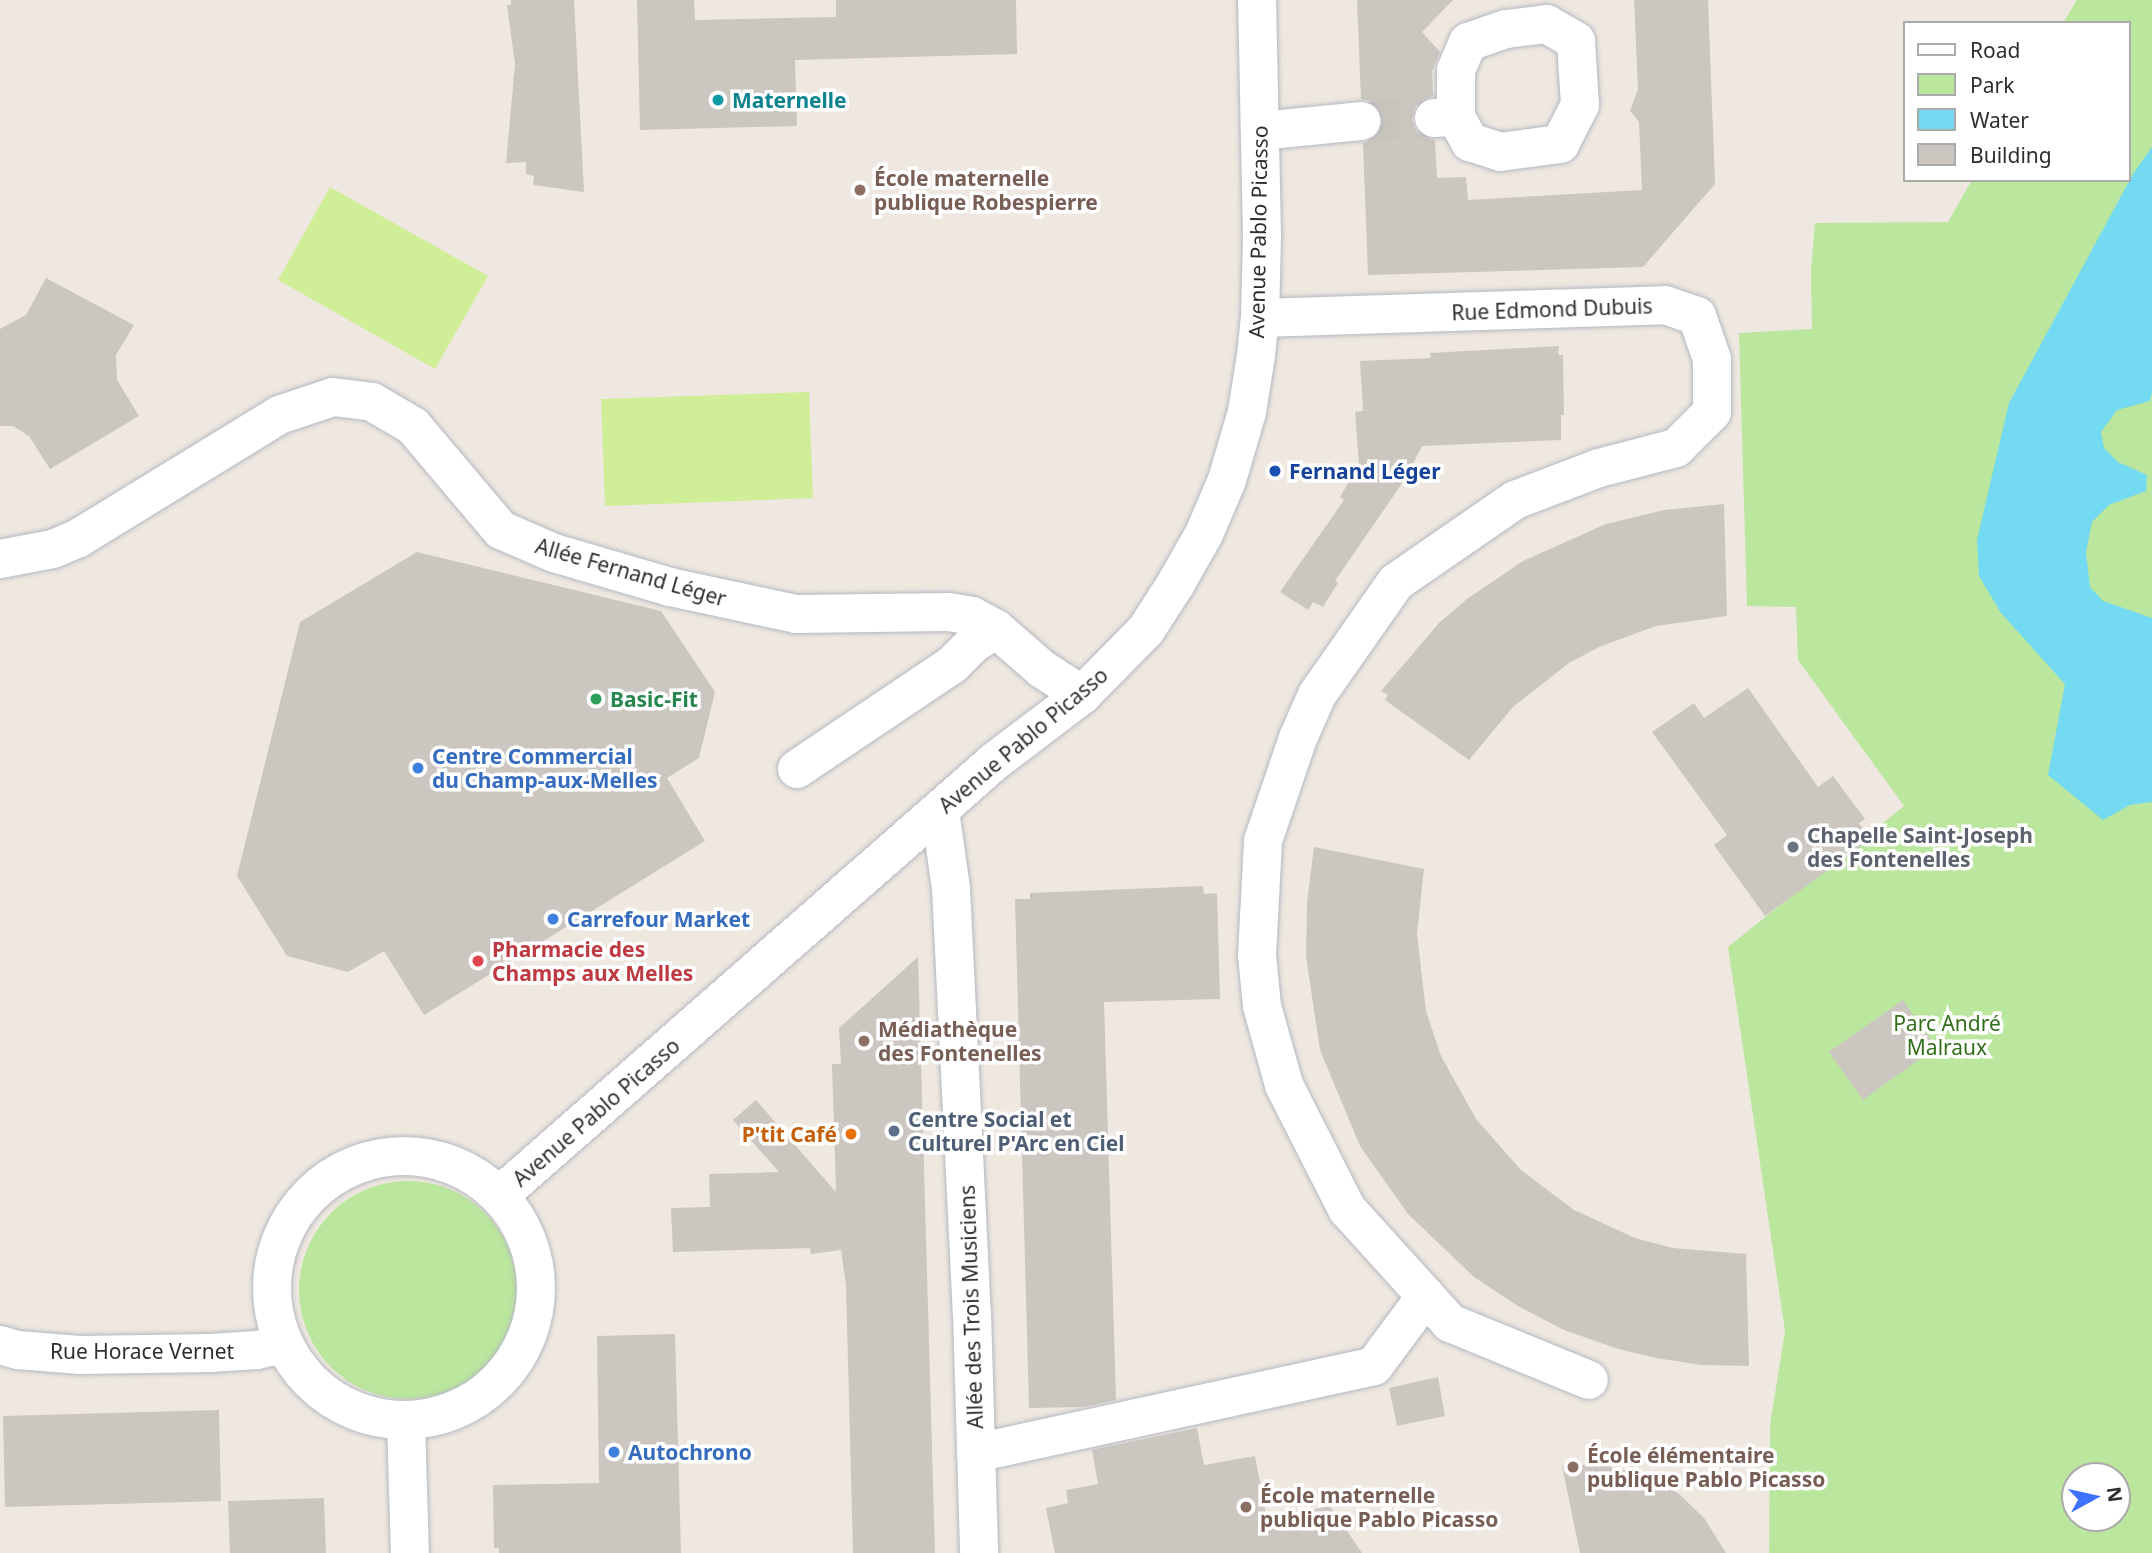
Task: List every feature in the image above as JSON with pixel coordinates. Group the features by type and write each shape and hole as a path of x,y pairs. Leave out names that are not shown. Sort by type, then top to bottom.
{"street":[{"name":"Avenue Pablo Picasso","path":"500,1195 995,761 1082,695 1146,629 1204,534 1227,480 1245,419 1260,318 1257,0"},
{"path":"1260,131 1362,121"},
{"name":"Rue Edmond Dubuis","path":"1260,318 1665,305 1697,316 1712,359 1712,412 1676,448 1599,468 1515,500 1396,582 1317,695 1298,738 1263,841 1257,955 1262,1006 1284,1085 1347,1209 1450,1323 1589,1380"},
{"name":"Allée Fernand Léger","path":"0,559 53,550 77,539 279,415 333,397 372,402 413,426 501,530 554,553 753,607 796,614 948,612 972,616 996,629 1042,669 1082,695"},
{"path":"797,769 952,664 973,644 996,629"},
{"name":"Allée des Trois Musiciens","path":"940,811 951,888 979,1553"},
{"name":"Avenue Pablo Picasso","path":"418,1155 462,1168 500,1195 525,1232 536,1273 534,1317 521,1350 501,1379 474,1401 441,1416 406,1421 376,1418 347,1408 330,1398 299,1370 283,1344 271,1299 275,1252 295,1211 328,1178 371,1158 418,1155"},
{"path":"976,1453 1374,1366 1426,1296"},
{"name":"Rue Horace Vernet","path":"0,1345 18,1350 80,1355 211,1353 257,1350 283,1344"},
{"path":"406,1421 410,1553"}],"green space":[{"name":"Parc André Malraux","path":"2077,0 2152,0 2152,1553 1769,1553 1770,1425 1785,1331 1728,947 1904,806 1798,660 1796,607 1747,606 1739,333 1812,329 1811,270 1815,223 1948,222 1971,182 2131,182 2131,21 2064,21"},
{"path":"330,187 488,276 435,369 278,280"},
{"path":"809,392 813,498 605,506 601,399"},
{"path":"408,1181 450,1189 485,1213 509,1248 517,1290 509,1332 485,1367 450,1391 408,1399 366,1391 331,1367 307,1332 299,1290 307,1248 331,1213 366,1189"}],"water":[{"path":"2152,147 2152,392 2150,401 2117,410 2101,432 2104,448 2118,462 2147,475 2146,491 2109,505 2092,522 2086,552 2090,587 2103,601 2152,618 2152,802 2130,805 2103,820 2048,775 2065,684 2001,613 1979,576 1977,540 2009,403 2133,174"}],"building":[{"path":"511,0 574,0 584,192 533,185 534,176 526,174 526,162 506,163 515,64 507,5 511,5"},
{"path":"637,0 694,0 695,20 836,17 836,0 1016,0 1017,54 795,60 797,126 640,130"},
{"path":"1357,0 1453,0 1422,32 1440,52 1432,71 1433,96 1423,99 1415,107 1412,120 1415,129 1423,137 1435,140 1437,178 1466,177 1468,200 1642,190 1639,122 1630,111 1638,89 1634,0 1708,0 1715,184 1643,267 1368,275 1363,143 1375,138 1382,131 1384,120 1379,108 1372,101 1361,99"},
{"path":"46,278 134,325 116,355 117,380 139,416 50,469 29,436 13,426 0,426 0,329 26,315"},
{"path":"1559,346 1558,355 1563,355 1564,415 1561,415 1561,440 1422,446 1405,479 1335,581 1338,583 1323,607 1313,602 1308,610 1280,592 1344,500 1340,497 1359,465 1355,412 1363,411 1360,361 1431,358 1430,353"},
{"path":"1724,504 1727,616 1656,626 1599,647 1569,663 1513,707 1469,760 1385,700 1388,695 1381,691 1439,623 1467,599 1523,561 1606,524 1664,510"},
{"name":"Centre Commercial du Champ-aux-Melles","path":"417,552 661,611 715,692 699,758 667,778 705,841 424,1015 384,951 348,972 287,956 237,876 300,622"},
{"path":"1748,688 1818,787 1833,776 1865,819 1859,823 1871,839 1765,916 1714,845 1727,835 1652,732 1694,703 1704,718"},
{"path":"1314,847 1424,869 1417,934 1426,1011 1441,1056 1476,1119 1521,1170 1574,1210 1635,1238 1673,1248 1746,1254 1749,1366 1702,1365 1656,1358 1618,1349 1564,1330 1518,1306 1474,1277 1408,1214 1360,1146 1320,1050 1306,956 1307,903"},
{"path":"1203,886 1204,894 1217,893 1220,999 1104,1002 1116,1400 1084,1407 1029,1408 1015,899 1030,899 1030,893"},
{"path":"918,957 935,1553 853,1553 846,1285 841,1250 811,1254 810,1248 673,1252 671,1208 710,1207 709,1174 779,1172 733,1120 756,1100 836,1192 832,1064 841,1064 839,1028"},
{"path":"1903,1000 1936,1047 1863,1100 1829,1052"},
{"path":"675,1334 681,1553 499,1553 499,1548 494,1548 493,1485 599,1483 597,1336"},
{"path":"1438,1377 1445,1416 1397,1426 1389,1388"},
{"path":"219,1410 221,1501 5,1507 3,1416"},
{"path":"1197,1428 1204,1465 1255,1456 1267,1519 1330,1506 1362,1553 1055,1553 1046,1508 1068,1503 1066,1490 1098,1484 1092,1450"},
{"path":"1598,1464 1647,1475 1679,1494 1704,1518 1726,1553 1580,1553 1562,1466"},
{"path":"324,1498 326,1553 230,1553 228,1501"}],"tunnel":[{"path":"1362,121 1434,118"}],"place":[{"name":"Maternelle","path":"718,100"},
{"name":"École maternelle publique Robespierre","path":"860,190"},
{"name":"Fernand Léger","path":"1275,471"},
{"name":"Basic-Fit","path":"596,699"},
{"name":"Centre Commercial du Champ-aux-Melles","path":"418,768"},
{"name":"Chapelle Saint-Joseph des Fontenelles","path":"1793,847"},
{"name":"Carrefour Market","path":"553,919"},
{"name":"Pharmacie des Champs aux Melles","path":"478,961"},
{"name":"Médiathèque des Fontenelles","path":"864,1041"},
{"name":"Centre Social et Culturel P'Arc en Ciel","path":"894,1131"},
{"name":"P'tit Café","path":"851,1134"},
{"name":"Autochrono","path":"614,1452"},
{"name":"École élémentaire publique Pablo Picasso","path":"1573,1467"},
{"name":"École maternelle publique Pablo Picasso","path":"1246,1507"}]}
